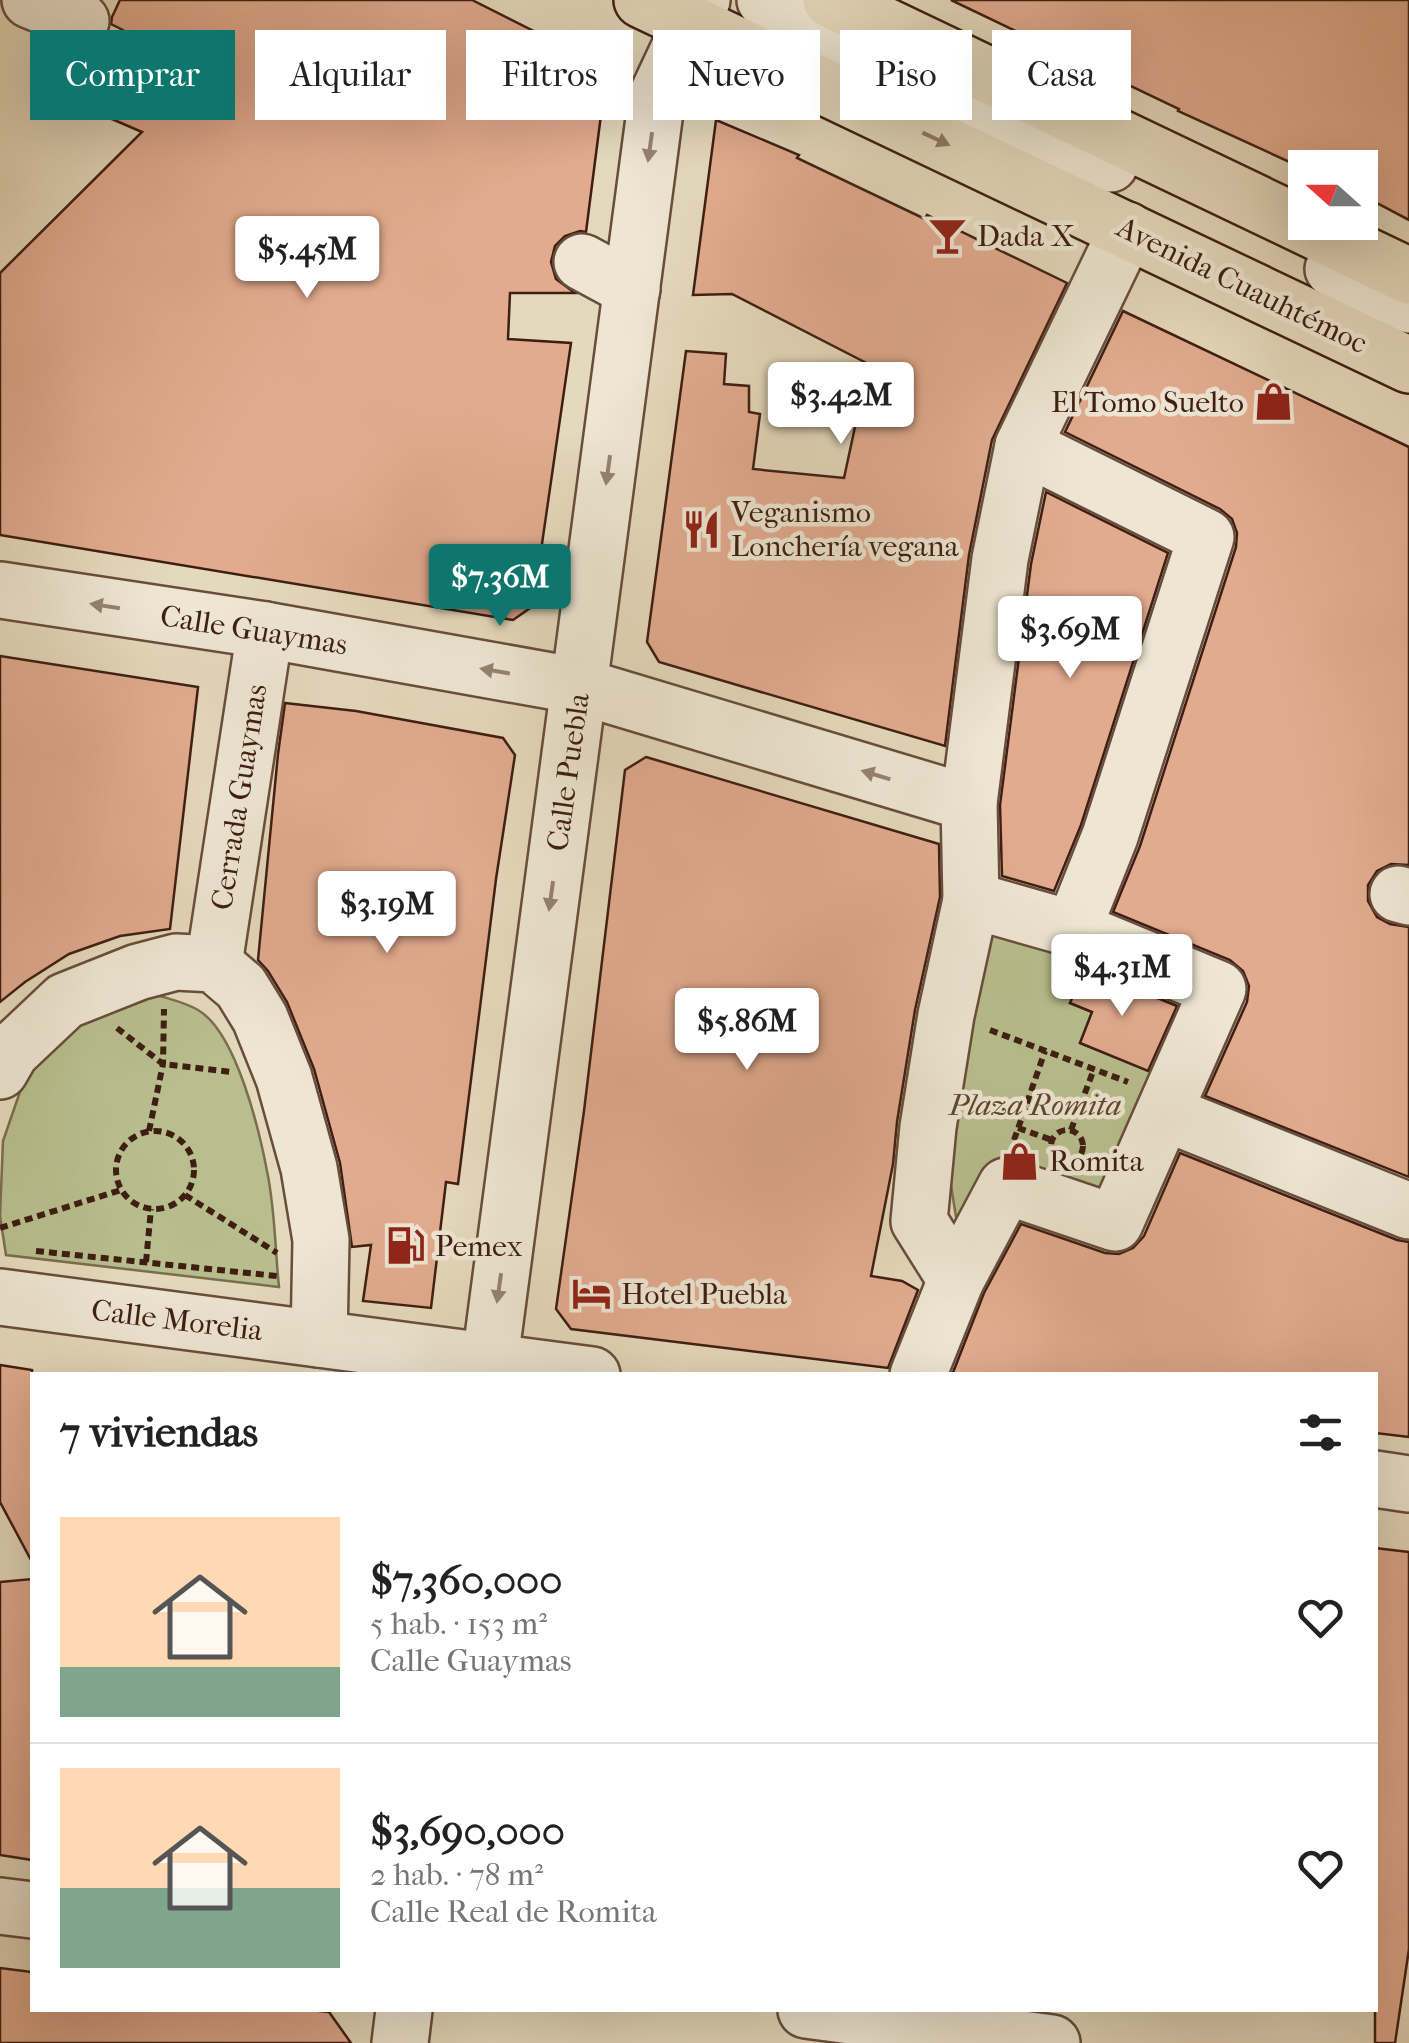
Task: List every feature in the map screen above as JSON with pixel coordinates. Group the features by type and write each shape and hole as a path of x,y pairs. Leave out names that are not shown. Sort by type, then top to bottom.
{"main road":[{"path":"831,0 1409,276"},
{"name":"Avenida Cuauhtémoc","path":"678,8 1409,365"}],"street":[{"path":"30,0 81,22"},
{"path":"765,0 1409,305"},
{"name":"Calle Puebla","path":"489,1368 657,96 678,8"},
{"path":"956,1280 919,1221 928,1127 946,1015 971,900 969,803 1000,559 1022,446 1127,230"},
{"path":"582,262 632,288"},
{"path":"1022,446 1206,537 1110,836 1073,929"},
{"name":"Calle Guaymas","path":"0,590 265,630 579,686 969,803"},
{"name":"Cerrada Guaymas","path":"190,965 265,630"},
{"path":"919,1372 956,1280 1006,1186 1115,1224 1218,989 1073,929 971,900"},
{"path":"0,1071 10,1052 65,1002 138,972 190,965 241,988 260,1018 284,1078 309,1168 321,1240 319,1339"},
{"path":"1168,1106 1409,1211"},
{"name":"Calle Morelia","path":"9,1273 319,1339 489,1368 548,1372"},
{"path":"1378,1479 1409,1484"},
{"path":"0,1906 30,1910"},
{"path":"400,2043 404,2012"},
{"path":"821,2012 1052,2043"}],"path":[{"path":"149,1131 190,965"},
{"path":"946,1015 1094,1069 1168,1106"},
{"path":"1009,1154 1045,1051"},
{"path":"163,1064 284,1078"},
{"path":"1071,1130 1094,1069"},
{"path":"1018,1128 1052,1140"},
{"path":"1071,1130 1079,1136 1081,1153 1065,1162 1051,1150 1052,1140 1058,1132 1071,1130"},
{"path":"149,1131 175,1136 192,1157 192,1183 176,1203 151,1210 129,1200 120,1190 116,1166 120,1153 137,1135 149,1131"},
{"path":"0,1228 120,1190"},
{"path":"185,1195 320,1280"},
{"path":"146,1262 151,1210"},
{"path":"9,1273 146,1262 320,1280"}],"green space":[{"name":"Plaza Romita","path":"986,913 1092,951 1070,1003 1092,1012 1080,1043 1167,1078 1116,1212 957,1223 948,1167"},
{"path":"154,994 198,1010 212,1022 244,1083 267,1171 279,1287 6,1255 0,1216 3,1141 23,1083 69,1017"}],"building":[{"path":"120,0 472,0 532,30 466,30 466,120 600,120 586,232 565,236 555,246 551,262 556,279 575,293 510,293 508,339 571,343 533,606 513,620 0,535 0,273 142,132 114,120 235,120 235,30 123,30 111,24"},
{"path":"951,0 1409,0 1409,220 1378,204 1378,150 1288,150 1288,161 1131,86 1131,30 1014,30"},
{"path":"716,120 799,155 797,158 1067,283 992,440 969,555 945,746 659,662 647,642 686,351 726,354 724,384 749,386 749,412 760,414 753,469 844,478 855,427 882,371 732,294 693,295"},
{"path":"1123,311 1409,447 1409,865 1391,864 1377,871 1368,885 1368,901 1377,917 1409,927 1409,1177 1205,1096 1247,1002 1249,986 1243,971 1230,960 1113,912 1140,846 1236,547 1237,533 1232,519 1220,509 1065,432"},
{"path":"1046,492 1168,553 1081,825 1054,891 1002,876 1000,805 1031,564"},
{"path":"0,656 198,687 170,929 120,936 69,954 0,1002"},
{"path":"285,703 356,711 503,738 515,755 458,1184 446,1182 431,1308 363,1301 371,1245 352,1247 340,1163 314,1069 287,1002 258,960"},
{"path":"646,757 939,844 940,897 915,1010 893,1164 871,1276 902,1281 918,1290 888,1368 571,1329 556,1309 625,770"},
{"path":"1085,968 1177,1006 1148,1071 1080,1043 1092,1012 1070,1003"},
{"path":"1180,1153 1409,1242 1409,1437 1378,1433 1378,1372 953,1372 984,1293 1021,1224 1105,1253 1119,1254 1133,1248 1144,1236"},
{"path":"0,1365 32,1370 30,1558 0,1502"},
{"path":"1378,1548 1409,1552 1409,1949 1395,2043 1375,2043"},
{"path":"30,1579 30,1860 0,1855 0,1582"},
{"path":"0,1968 30,1972 30,2012 329,2012 351,2043 0,2043"}],"place":[{"name":"Dada X","path":"947,236"},
{"name":"El Tomo Suelto","path":"1274,402"},
{"name":"Veganismo Lonchería vegana","path":"701,529"},
{"name":"Romita","path":"1019,1161"},
{"name":"Pemex","path":"405,1246"},
{"name":"Hotel Puebla","path":"591,1294"}]}
